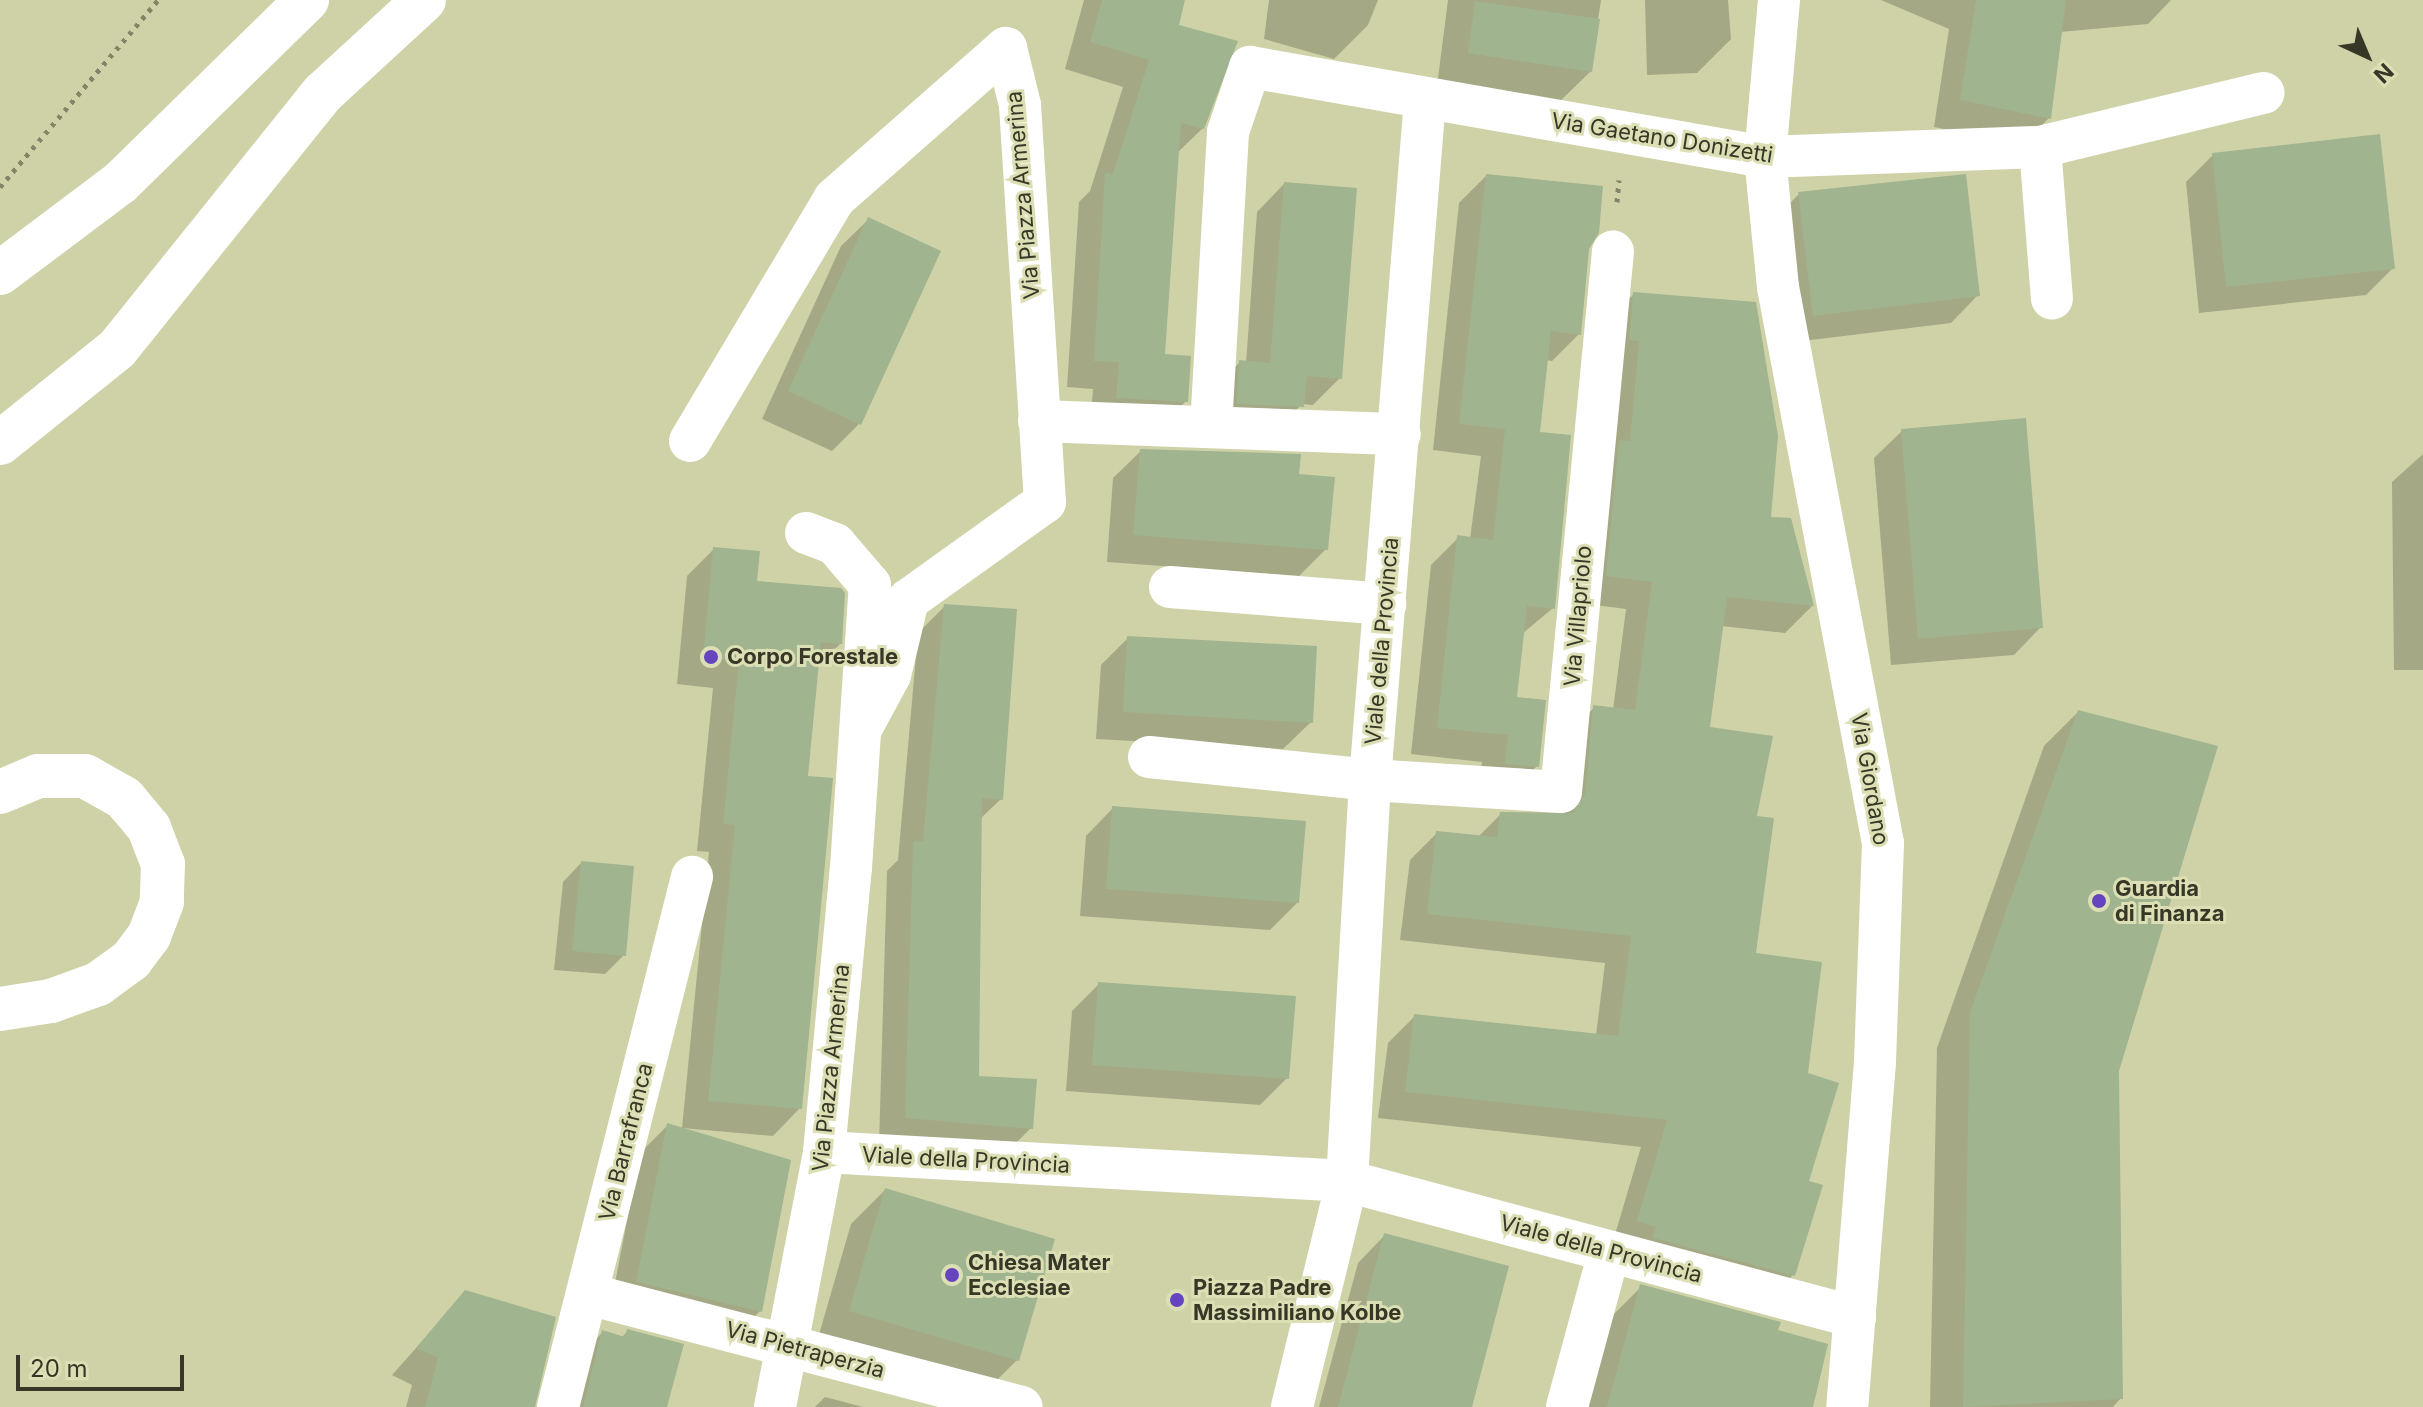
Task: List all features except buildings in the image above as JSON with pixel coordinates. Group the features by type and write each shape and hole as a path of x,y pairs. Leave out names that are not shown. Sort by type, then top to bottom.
{"street":[{"path":"0,273 120,183 307,0"},
{"path":"0,443 117,349 323,93 424,0"},
{"name":"Via Giordano","path":"1779,0 1765,157 1778,287 1883,843 1875,1062 1847,1407"},
{"name":"Via Piazza Armerina","path":"690,441 834,199 1006,48 1020,105 1045,502 908,600 890,675 863,725"},
{"name":"Via Gaetano Donizetti","path":"1211,427 1228,132 1250,67 1765,157 2040,147 2264,93"},
{"name":"Viale della Provincia","path":"1292,1407 1347,1181 1370,780 1425,100"},
{"path":"2040,147 2052,299"},
{"name":"Via Villapriolo","path":"1370,780 1561,792 1613,251"},
{"path":"1039,421 1400,434"},
{"name":"Via Piazza Armerina","path":"775,1407 790,1347 824,1152 863,725 861,651 870,585 835,544 806,533"},
{"path":"1170,587 1385,604"},
{"path":"1149,757 1370,780"},
{"path":"0,792 38,776 85,776 124,798 149,828 163,864 162,902 149,936 131,960 98,984 51,1001 0,1009"},
{"name":"Via Barrafranca","path":"558,1407 692,877"},
{"name":"Viale della Provincia","path":"824,1152 1347,1181 1855,1317"},
{"path":"1567,1407 1609,1252"},
{"name":"Via Pietraperzia","path":"588,1294 1021,1407"}],"path":[{"path":"0,187 158,0"},
{"path":"1613,251 1624,133"}],"place":[{"name":"Corpo Forestale","path":"711,657"},
{"name":"Guardia di Finanza","path":"2099,901"},
{"name":"Chiesa Mater Ecclesiae","path":"952,1275"},
{"name":"Piazza Padre Massimiliano Kolbe","path":"1177,1300"}]}
